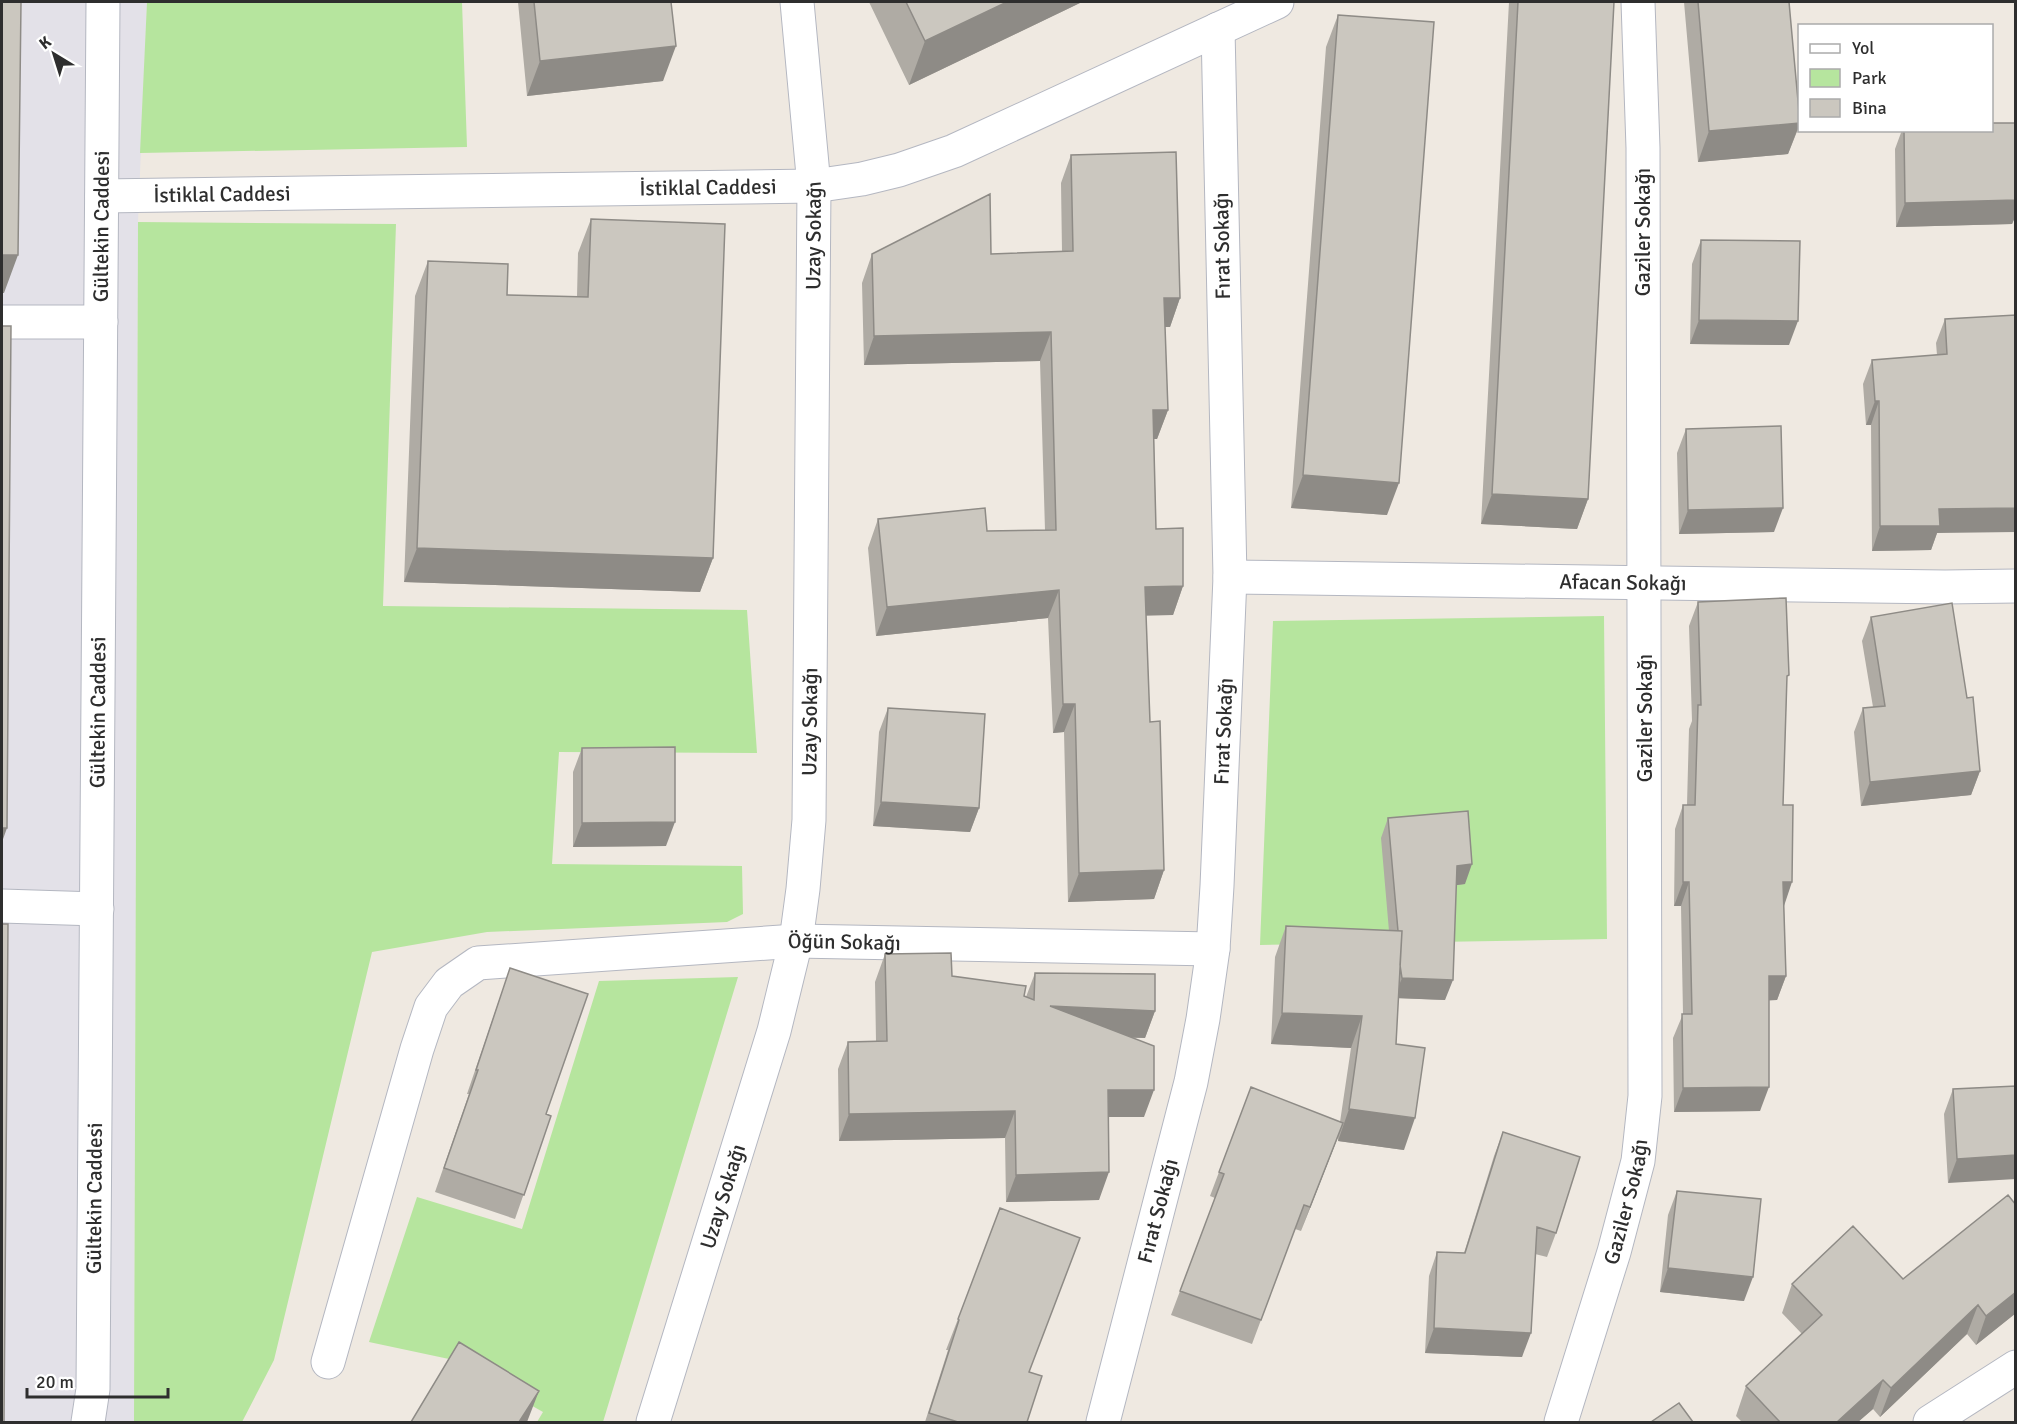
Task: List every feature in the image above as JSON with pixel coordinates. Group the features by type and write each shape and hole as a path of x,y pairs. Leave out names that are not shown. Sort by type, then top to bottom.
{"street":[{"name":"Gültekin Caddesi","path":"88,1422 93,1389 104,2"},
{"name":"Uzay Sokağı","path":"653,1422 774,1031 796,941 803,889 808,820 814,186 797,2"},
{"name":"İstiklal Caddesi","path":"102,196 814,186 862,179 954,151 1277,2"},
{"name":"Gaziler Sokağı","path":"1561,1422 1614,1252 1638,1161 1645,1096 1643,148 1638,2"},
{"name":"Fırat Sokağı","path":"1103,1422 1191,1082 1213,949 1230,577 1218,29"},
{"path":"2,322 101,322"},
{"name":"Afacan Sokağı","path":"1230,577 1945,587 2016,586"},
{"path":"2,906 97,909"},
{"name":"Öğün Sokağı","path":"328,1362 431,1007 449,983 478,963 796,941 1213,949"},
{"path":"1930,1422 2016,1367"}],"shaded area":[{"path":"2,2 147,2 138,222 134,1422 2,1422"}],"green space":[{"path":"147,2 462,2 467,147 140,153"},
{"path":"138,222 396,224 383,606 747,610 757,753 559,752 552,864 742,866 743,914 727,922 487,932 372,952 274,1360 242,1422 134,1422"},
{"path":"1604,616 1607,939 1260,945 1273,621"},
{"path":"738,977 603,1422 537,1422 543,1412 449,1359 369,1342 417,1197 522,1229 599,981"}],"building":[{"path":"2,2 21,2 18,255 2,255"},
{"path":"534,2 671,2 676,46 540,61"},
{"path":"906,2 1007,2 925,41"},
{"path":"1518,2 1614,2 1588,499 1492,494"},
{"path":"1698,2 1789,2 1798,123 1709,131"},
{"path":"1338,15 1434,22 1399,483 1303,475"},
{"path":"1993,123 2016,123 2016,200 1905,203 1904,132 1993,132"},
{"path":"1176,152 1180,298 1164,298 1168,410 1153,410 1156,529 1183,528 1183,586 1145,587 1150,722 1160,721 1164,870 1079,873 1075,704 1063,704 1059,590 887,607 878,519 985,508 987,531 1056,530 1051,332 874,336 872,254 990,194 991,254 1073,251 1071,155"},
{"path":"591,219 725,224 713,558 417,548 428,261 508,264 507,295 588,297"},
{"path":"1701,240 1800,241 1798,321 1699,320"},
{"path":"2016,315 2016,508 1939,509 1940,526 1880,526 1879,401 1875,401 1872,360 1947,354 1945,319"},
{"path":"2,326 11,326 7,828 2,828"},
{"path":"1781,426 1783,508 1688,510 1686,429"},
{"path":"1786,598 1789,675 1787,676 1783,805 1793,805 1792,882 1783,882 1786,976 1769,976 1769,1087 1683,1088 1682,1014 1692,1014 1689,882 1683,882 1683,805 1695,805 1698,705 1701,705 1698,602"},
{"path":"1952,603 1967,698 1973,697 1980,771 1870,782 1863,708 1885,706 1871,617"},
{"path":"888,708 985,714 979,808 881,802"},
{"path":"675,747 675,822 582,823 582,748"},
{"path":"1468,811 1472,864 1457,866 1453,980 1402,978 1400,965 1402,931 1398,931 1388,818"},
{"path":"2,924 8,924 4,1422 2,1422"},
{"path":"1286,926 1402,931 1396,1044 1425,1048 1415,1118 1349,1109 1362,1016 1282,1013"},
{"path":"951,953 952,976 1026,986 1024,996 1034,1000 1035,973 1155,974 1155,1011 1050,1006 1154,1046 1154,1090 1108,1090 1109,1172 1016,1175 1015,1111 849,1114 848,1042 887,1041 885,954"},
{"path":"510,968 588,994 546,1114 551,1116 524,1195 444,1168"},
{"path":"2016,1086 2016,1155 1957,1159 1953,1089"},
{"path":"1251,1087 1343,1123 1310,1207 1304,1205 1261,1320 1180,1291 1224,1174 1219,1172"},
{"path":"1503,1132 1580,1157 1556,1233 1537,1227 1531,1333 1434,1328 1437,1252 1465,1253"},
{"path":"1677,1191 1761,1199 1753,1277 1668,1268"},
{"path":"2008,1195 2016,1205 2016,1292 1986,1316 1978,1305 1891,1388 1883,1380 1837,1422 1780,1422 1746,1386 1822,1315 1792,1284 1853,1226 1903,1279"},
{"path":"1000,1208 1080,1238 1029,1372 1042,1376 1027,1422 958,1422 929,1413 958,1319"},
{"path":"459,1342 539,1391 519,1422 411,1422"},
{"path":"1679,1403 1693,1422 1651,1422"}]}
